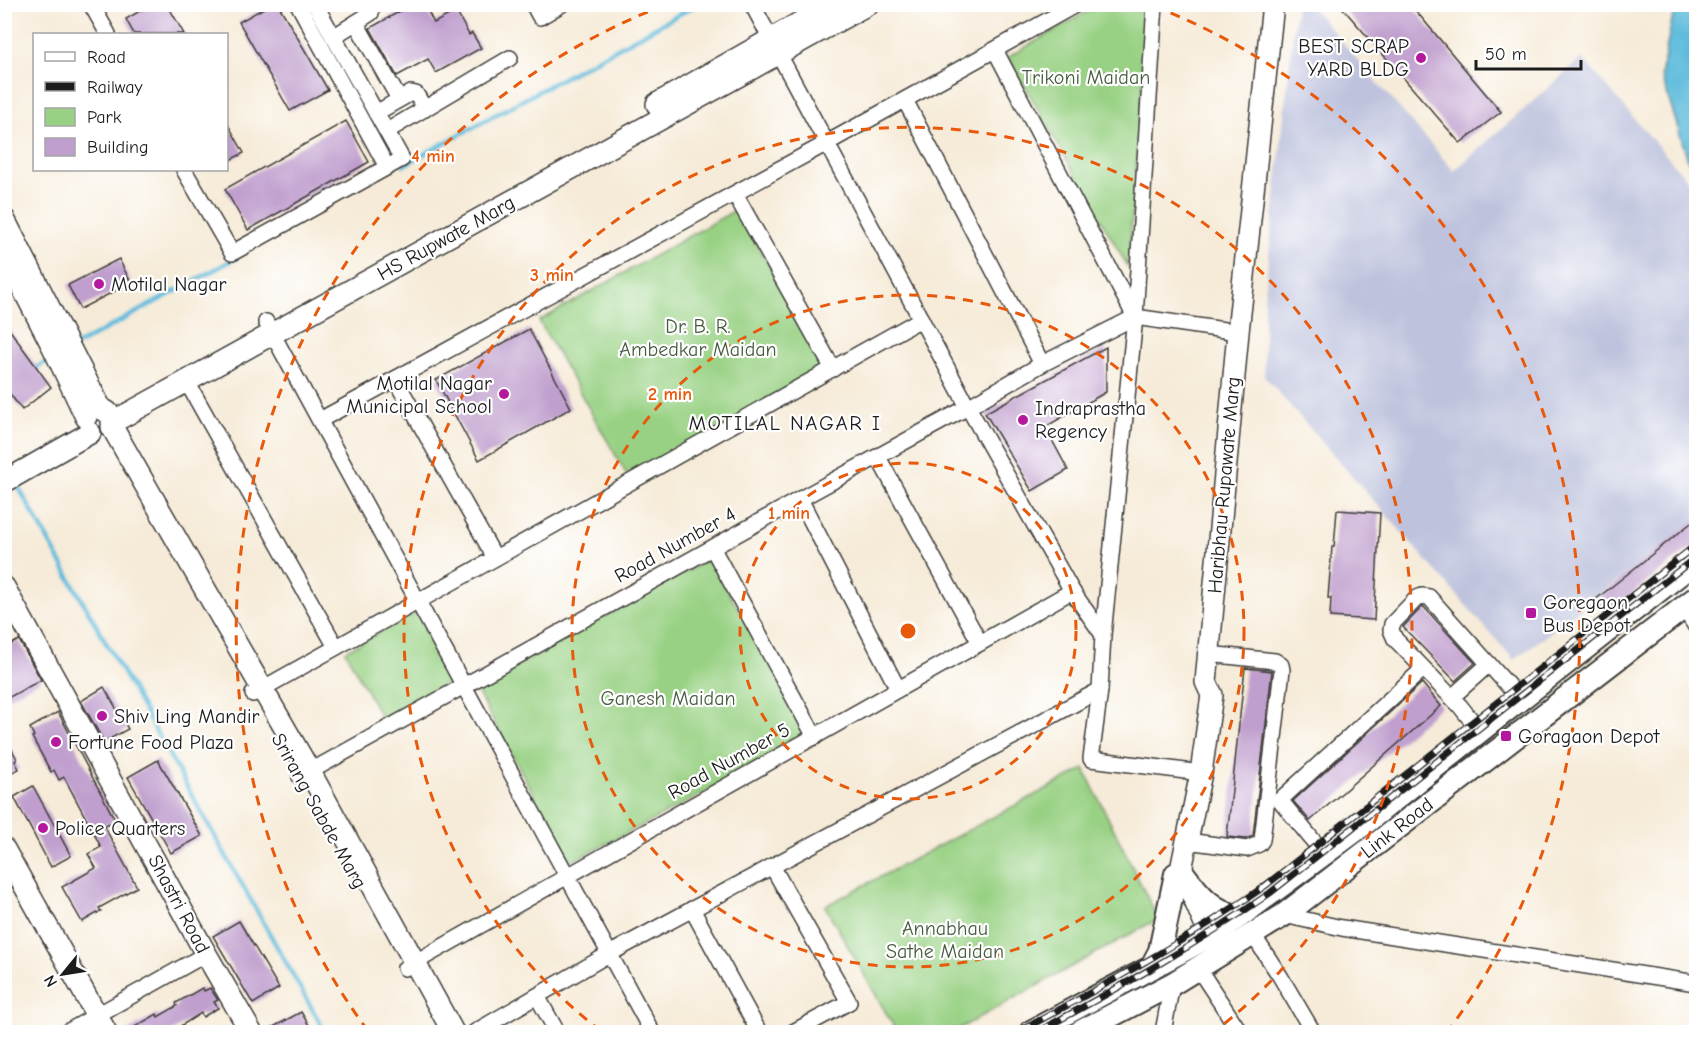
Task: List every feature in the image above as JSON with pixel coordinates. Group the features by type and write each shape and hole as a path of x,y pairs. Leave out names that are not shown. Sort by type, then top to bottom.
{"main road":[{"name":"Link Road","path":"1080,1032 1172,984 1209,952 1240,916 1359,828 1696,561"},
{"name":"Link Road","path":"1030,1032 1151,968 1209,952 1253,935 1284,915 1690,603"},
{"path":"1483,729 1502,747"},
{"path":"1359,828 1373,847"},
{"path":"1180,873 1198,893 1221,912 1240,916"},
{"path":"1151,968 1160,951 1180,873"}],"street":[{"path":"91,4 107,33"},
{"path":"298,4 387,167"},
{"path":"185,171 232,254 402,159 315,4"},
{"path":"533,4 540,17 562,4"},
{"path":"752,4 968,407 1072,591 1103,635"},
{"path":"775,46 833,4"},
{"path":"775,46 868,4"},
{"path":"320,420 735,194 1077,4"},
{"path":"1155,4 1135,317 1103,635 1100,690 1091,759 1196,772 1175,864 1240,1032"},
{"name":"Haribhau Rupawate Marg","path":"1180,873 1187,841 1196,772 1212,695 1206,682 1238,332 1273,4"},
{"path":"333,37 370,13"},
{"path":"356,23 399,99"},
{"name":"HS Rupwate Marg","path":"30,459 174,384 775,46"},
{"path":"995,50 1135,317"},
{"path":"387,131 510,58"},
{"path":"350,99 364,91"},
{"path":"376,112 406,95 416,94 425,109"},
{"path":"905,100 1042,364"},
{"path":"735,194 833,369"},
{"name":"Srirang Sabde Marg","path":"4,219 14,260 48,320 100,422 130,466 366,884 410,965 441,1032"},
{"path":"1135,317 1238,332"},
{"name":"Road Number 4","path":"305,775 1042,364 1135,317"},
{"path":"257,691 921,319"},
{"path":"270,328 652,1032"},
{"path":"395,379 495,558"},
{"path":"174,384 336,647"},
{"path":"878,457 980,643"},
{"path":"4,467 30,459"},
{"path":"4,482 30,459"},
{"path":"800,499 898,689"},
{"path":"713,549 815,737"},
{"name":"Shastri Road","path":"4,586 251,1032"},
{"name":"Road Number 5","path":"410,965 1072,591"},
{"path":"1483,729 1395,639 1391,630 1392,624 1417,598 1429,597 1520,699"},
{"path":"1690,603 1696,627"},
{"path":"1187,841 1247,849 1260,844 1274,798 1281,665 1275,661 1209,654"},
{"path":"1452,697 1489,664"},
{"path":"1274,798 1423,669"},
{"path":"475,1032 609,954 1100,690"},
{"path":"1274,798 1324,854"},
{"path":"4,849 101,1024"},
{"path":"772,866 849,1002 793,1032"},
{"path":"692,909 759,1032"},
{"path":"1284,915 1342,928 1696,983"},
{"path":"1253,935 1313,1032"},
{"path":"67,1032 101,1024 206,954"},
{"path":"410,965 453,1032"},
{"path":"1163,1032 1172,984"},
{"path":"537,996 557,1032"}],"shaded area":[{"path":"1296,5 1310,5 1454,171 1582,58 1696,190 1696,521 1514,660 1264,376 1264,299"}],"green space":[{"name":"Trikoni Maidan","path":"1099,5 1149,5 1128,267 1008,57"},
{"name":"Dr. B. R. Ambedkar Maidan","path":"737,209 829,371 631,482 539,321"},
{"name":"Ganesh Maidan","path":"709,559 814,737 571,862 475,688"},
{"path":"417,612 453,680 382,719 345,651"},
{"name":"Annabhau Sathe Maidan","path":"1084,769 1158,919 953,1032 897,1032 825,906"}],"water":[{"path":"1675,5 1696,5 1696,185 1661,75"}],"building":[{"path":"152,4 167,4 183,33 133,33 126,19"},
{"path":"271,4 278,4 328,90 290,111 239,22"},
{"path":"413,4 424,4 434,23 456,11 469,35 472,33 481,48 436,73 428,59 397,76 370,28"},
{"name":"BEST SCRAP YARD BLDG","path":"1339,4 1410,4 1501,112 1460,143"},
{"path":"346,121 369,162 248,230 225,189"},
{"path":"228,125 244,153 228,161"},
{"name":"Motilal Nagar","path":"119,259 131,283 80,309 68,285"},
{"path":"4,322 51,387 22,410 4,386"},
{"name":"Motilal Nagar Municipal School","path":"529,329 571,408 479,460 436,380"},
{"name":"Indraprastha Regency","path":"1106,347 1106,392 1045,427 1068,470 1032,491 985,413"},
{"path":"1337,510 1380,513 1374,620 1330,617 1331,598 1328,598"},
{"path":"1696,519 1696,548 1688,550 1606,614 1595,600"},
{"path":"1423,606 1475,663 1455,681 1403,627"},
{"path":"19,640 41,680 4,700 4,648"},
{"path":"1245,668 1272,671 1253,836 1246,839 1227,837"},
{"path":"1422,683 1441,706 1310,821 1293,801"},
{"name":"Shiv Ling Mandir","path":"104,687 128,729 104,742 81,701"},
{"path":"58,712 115,820 104,826 137,887 99,908 101,911 82,922 62,887 96,868 88,854 101,847 64,777 59,780 54,770 51,772 32,737 34,736 30,728"},
{"path":"4,735 17,759 15,761 19,769 4,776"},
{"path":"158,760 202,836 171,853 128,777"},
{"name":"Police Quarters","path":"33,786 71,856 51,867 14,797"},
{"path":"239,921 279,988 253,1004 213,936"},
{"path":"202,988 204,991 210,988 218,1000 214,1002 218,1008 203,1017 201,1013 171,1032 126,1032 157,1014 158,1017 177,1006 176,1003"},
{"path":"301,1012 313,1032 264,1032"}],"waterway":[{"path":"404,165 698,4"},
{"path":"75,346 236,258"},
{"path":"33,369 52,359"},
{"path":"15,481 325,1032"}],"railway":[{"path":"1018,1032 1112,981 1265,886 1696,545"},
{"path":"1037,1032 1156,966 1214,931 1270,893 1696,557"}],"place":[{"name":"BEST SCRAP YARD BLDG","path":"1421,58"},
{"name":"Motilal Nagar","path":"99,284"},
{"name":"Motilal Nagar Municipal School","path":"504,394"},
{"name":"Indraprastha Regency","path":"1023,420"},
{"name":"Goregaon Bus Depot","path":"1531,613"},
{"name":"Shiv Ling Mandir","path":"102,716"},
{"name":"Goragaon Depot","path":"1506,736"},
{"name":"Fortune Food Plaza","path":"56,742"},
{"name":"Police Quarters","path":"43,828"}],"district":[{"name":"MOTILAL NAGAR I","path":"785,423"}]}
